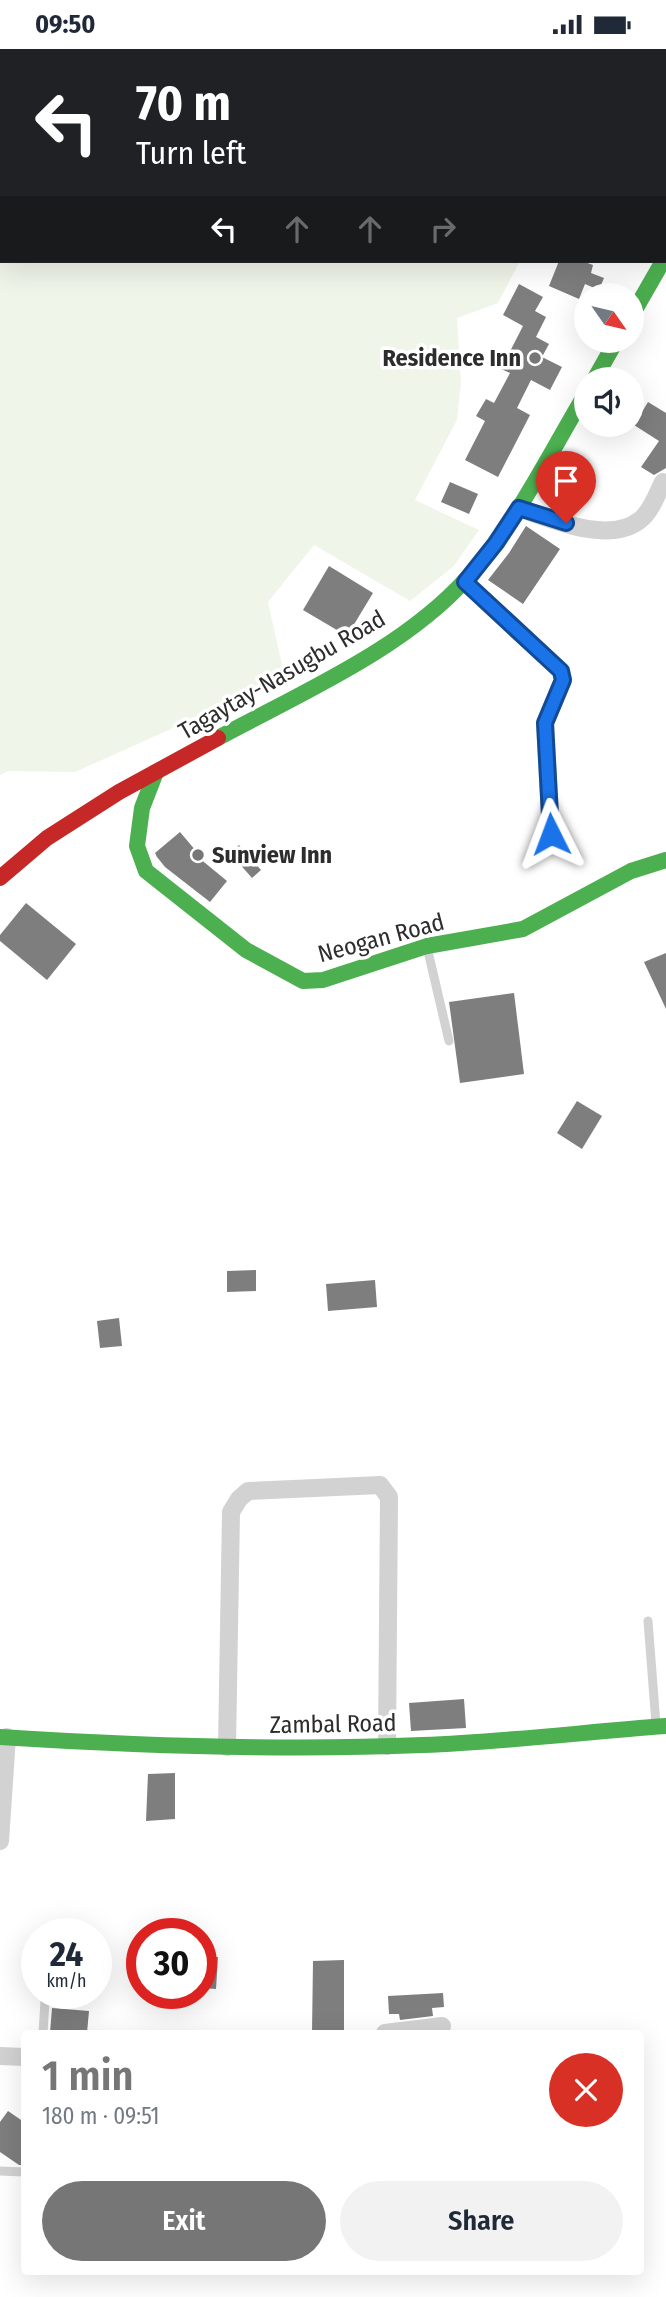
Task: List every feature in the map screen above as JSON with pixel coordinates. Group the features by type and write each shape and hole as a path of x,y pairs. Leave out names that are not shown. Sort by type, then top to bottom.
{"street":[{"path":"644,294 662,263"},
{"name":"Tagaytay-Nasugbu Road","path":"0,879 47,838 156,772 381,649 441,604 465,582 496,543 574,414"},
{"path":"519,508 589,531 627,526 641,520 663,482 666,483"},
{"path":"465,582 561,671 563,680 545,723 551,834"},
{"name":"Neogan Road","path":"156,772 142,808 137,846 146,871 246,950 303,981 323,980 427,946 523,929 631,871 666,860"},
{"path":"227,1747 231,1512 248,1491 380,1485 389,1497 387,1746"},
{"name":"Zambal Road","path":"3,1737 227,1747 387,1746 566,1736 661,1726"},
{"path":"0,1841 3,1737"},
{"path":"409,2030 442,2026"},
{"path":"0,2056 21,2057"}],"lane":[{"path":"427,946 449,1041"},
{"path":"648,1621 661,1726"},
{"path":"44,2030 45,2009"},
{"path":"0,2171 21,2172"}],"shaded area":[{"path":"0,263 519,263 498,303 457,318 461,382 457,420 415,500 479,530 454,566 410,601 314,545 268,602 285,678 75,772 8,771 0,775"}],"building":[{"path":"558,263 588,263 593,265 591,273 604,278 602,283 574,283 574,297 549,286"},
{"path":"519,284 543,297 535,311 546,317 536,337 549,344 542,357 562,367 550,390 531,380 517,408 530,415 498,477 465,460 485,421 476,416 486,399 494,403 510,373 501,369 523,326 503,315"},
{"path":"648,402 666,413 666,468 654,475 641,467 659,441 644,431 644,409"},
{"path":"450,482 478,494 469,514 441,502"},
{"path":"526,526 560,549 523,604 488,580"},
{"path":"329,566 373,593 347,636 303,610"},
{"path":"180,832 196,851 193,853 227,881 210,902 165,867 155,853"},
{"path":"239,845 261,870 252,878 230,853"},
{"path":"26,903 76,944 47,980 0,941 0,935"},
{"path":"666,953 666,1009 644,962"},
{"path":"514,993 524,1074 460,1083 449,1002"},
{"path":"577,1101 602,1116 582,1149 557,1133"},
{"path":"256,1270 256,1291 227,1292 227,1271"},
{"path":"375,1280 377,1307 328,1311 326,1284"},
{"path":"119,1318 122,1346 100,1348 97,1321"},
{"path":"464,1699 466,1728 411,1731 409,1703"},
{"path":"175,1773 175,1819 146,1821 148,1774"},
{"path":"344,1960 344,2030 312,2030 313,1961"},
{"path":"443,1993 444,2007 432,2008 433,2016 400,2020 399,2014 389,2014 388,1996"},
{"path":"52,2009 89,2011 87,2030 50,2030"},
{"path":"8,2111 21,2120 21,2165 0,2152 0,2122"}],"traffic: fast":[{"path":"644,294 662,263"},
{"path":"601,367 609,353"},
{"path":"218,738 350,668 383,648 442,603 468,577 501,535 574,414"},
{"path":"156,772 142,808 137,846 146,871 246,950 303,981 323,980 427,946 523,929 631,871 666,860"},
{"path":"0,1737 212,1747 317,1748 484,1742 666,1726"}],"traffic: jam":[{"path":"0,878 47,838 119,792 218,738"}],"place":[{"name":"Residence Inn","path":"535,358"},
{"name":"Sunview Inn","path":"198,855"}],"route":[{"path":"551,834 545,723 563,680 561,671 465,582 519,508 566,523"}]}
